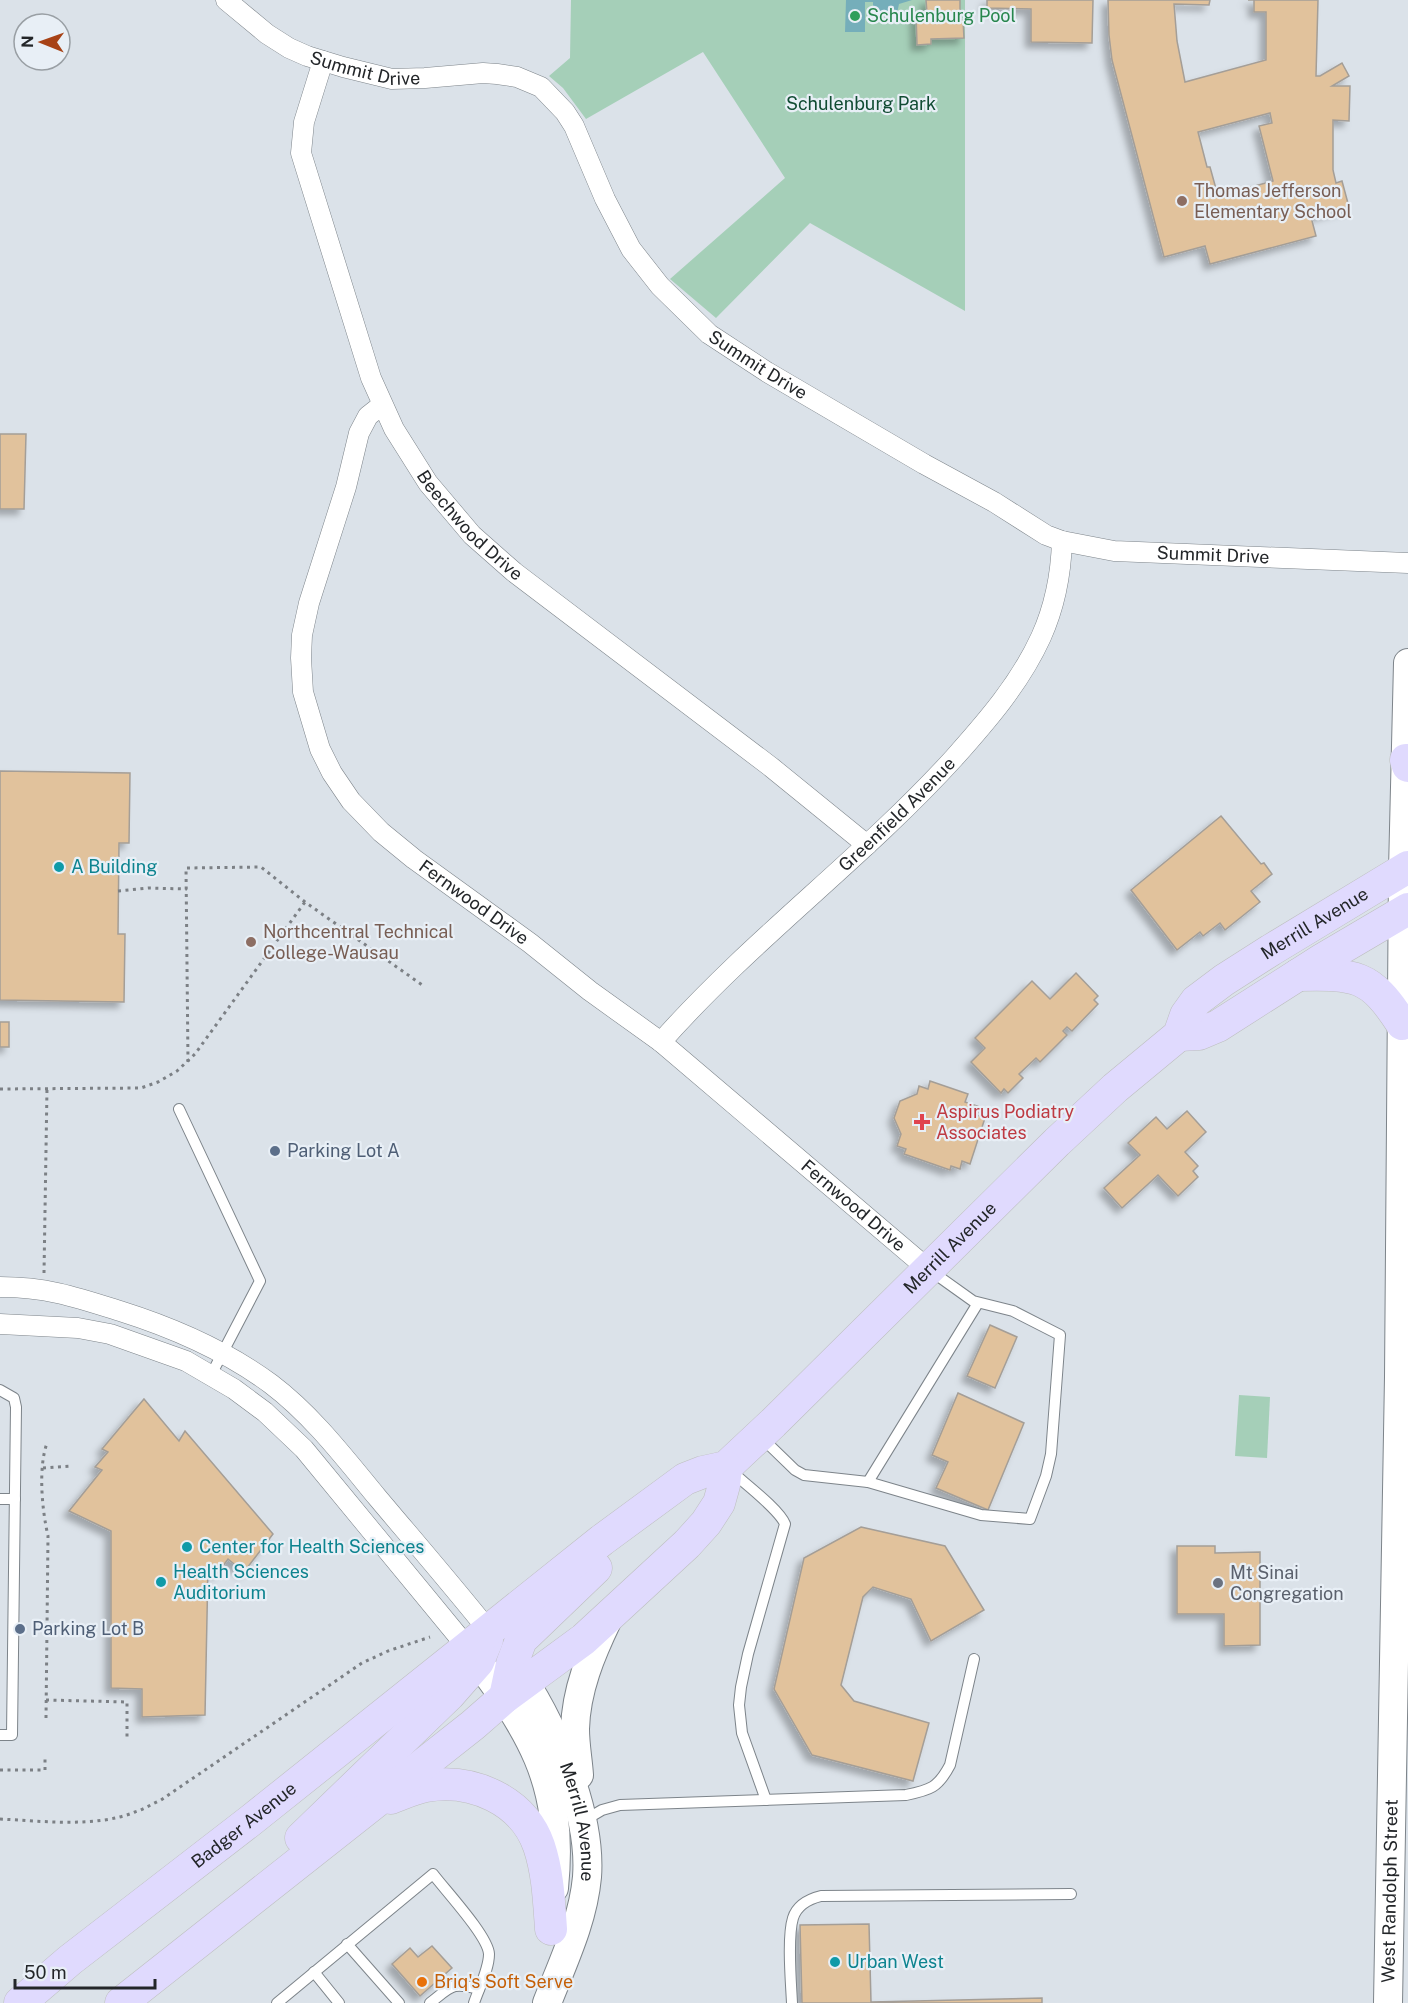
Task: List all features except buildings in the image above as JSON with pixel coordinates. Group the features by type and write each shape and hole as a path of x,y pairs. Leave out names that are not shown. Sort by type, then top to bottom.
{"main road":[{"name":"Merrill Avenue","path":"478,1646 676,1485 697,1474 726,1467 1100,1102 1179,1035 1192,1006 1211,989 1405,868"},
{"name":"Merrill Avenue","path":"1179,1035 1193,1035 1213,1029 1406,910"},
{"path":"1298,975 1340,975 1364,981 1382,996 1402,1024"},
{"path":"121,2003 473,1725 514,1681 565,1654 608,1619 687,1544 706,1522 721,1496 726,1467"},
{"path":"514,1681 519,1645 524,1636 595,1569 676,1485"},
{"path":"242,1907 273,1864 444,1700 478,1646"},
{"name":"Badger Avenue","path":"20,2003 70,1960 478,1646"},
{"path":"370,1806 417,1788 434,1785 472,1788 501,1799 523,1818 539,1847 548,1891 550,1929"}],"street":[{"name":"Summit Drive","path":"226,0 267,34 289,48 323,61 392,79 483,73 517,77 541,87 565,112 574,126 605,199 632,249 660,286 709,334 767,372 1046,534 1062,541 1114,551 1408,563"},
{"name":"Beechwood Drive","path":"323,61 304,122 301,153 371,378 394,429 428,483 472,535 514,572 771,767 867,845"},
{"name":"Fernwood Drive","path":"382,405 368,416 359,433 346,487 309,603 302,635 303,692 320,749 332,773 351,801 381,832 661,1042 928,1269"},
{"name":"Greenfield Avenue","path":"661,1042 731,969 902,813 968,742 1001,702 1021,674 1041,637 1056,597 1062,541"},
{"name":"West Randolph Street","path":"1388,2003 1405,1181 1402,1024 1406,910 1408,663"},
{"path":"0,1287 44,1289 80,1297 163,1325 193,1337 271,1384 307,1415 478,1646"},
{"path":"0,1324 57,1326 104,1332 169,1354 211,1375 264,1412 304,1449 478,1646"},
{"path":"582,1822 575,1739 577,1710 587,1665 608,1619"},
{"name":"Merrill Avenue","path":"478,1646 514,1681 564,1761 582,1822 587,1868 582,1906 547,2003"},
{"name":"Merrill Avenue","path":"514,1681 522,1724 538,1754 553,1807 556,1844 542,2003"}],"lane":[{"path":"179,1109 260,1281 211,1375"},
{"path":"759,1436 800,1473 809,1476 868,1482 973,1514 1029,1519 1040,1494 1050,1454 1060,1335 1013,1311 978,1303 952,1288 928,1269"},
{"path":"868,1482 978,1303"},
{"path":"0,1390 14,1398 16,1407 12,1735 0,1735"},
{"path":"726,1467 774,1510 785,1524 748,1654 739,1705 742,1733 766,1800"},
{"path":"0,1499 15,1499"},
{"path":"582,1822 602,1810 620,1805 906,1795 926,1791 936,1786 950,1765 974,1659"},
{"path":"278,2003 433,1874 486,1942 489,1958 474,2003"},
{"path":"792,2003 793,1918 799,1907 811,1899 821,1896 1071,1894"},
{"path":"347,1944 399,2003"},
{"path":"314,1972 339,2003"},
{"path":"430,2003 456,1985 479,1989"}],"path":[{"path":"188,1062 186,868 261,867 305,903 425,987"},
{"path":"118,891 148,888 187,889"},
{"path":"0,1089 141,1088 158,1082 188,1062 305,903"},
{"path":"44,1279 46,1088"},
{"path":"46,1718 48,1536 43,1515 43,1455 47,1443"},
{"path":"43,1468 72,1466"},
{"path":"0,1819 74,1822 111,1819 135,1813 160,1800 362,1663 388,1651 430,1637"},
{"path":"46,1700 128,1702 127,1738"},
{"path":"0,1770 45,1770 45,1756"}],"green space":[{"name":"Schulenburg Park","path":"571,0 965,0 965,311 810,223 716,318 670,279 785,178 703,52 586,119 563,88 549,76 570,58"},
{"path":"1239,1395 1270,1397 1267,1458 1235,1456"}],"water":[{"name":"Schulenburg Pool","path":"846,0 912,0 899,4 896,18 884,13 873,13 873,2 865,2 865,32 845,32"}],"place":[{"name":"Schulenburg Pool","path":"855,16"},
{"name":"Thomas Jefferson Elementary School","path":"1182,201"},
{"name":"A Building","path":"59,867"},
{"name":"Northcentral Technical College-Wausau","path":"251,942"},
{"name":"Aspirus Podiatry Associates","path":"922,1122"},
{"name":"Parking Lot A","path":"275,1151"},
{"name":"Center for Health Sciences","path":"187,1547"},
{"name":"Health Sciences Auditorium","path":"161,1582"},
{"name":"Mt Sinai Congregation","path":"1218,1583"},
{"name":"Parking Lot B","path":"20,1629"},
{"name":"Urban West","path":"835,1962"},
{"name":"Briq's Soft Serve","path":"422,1982"}]}
